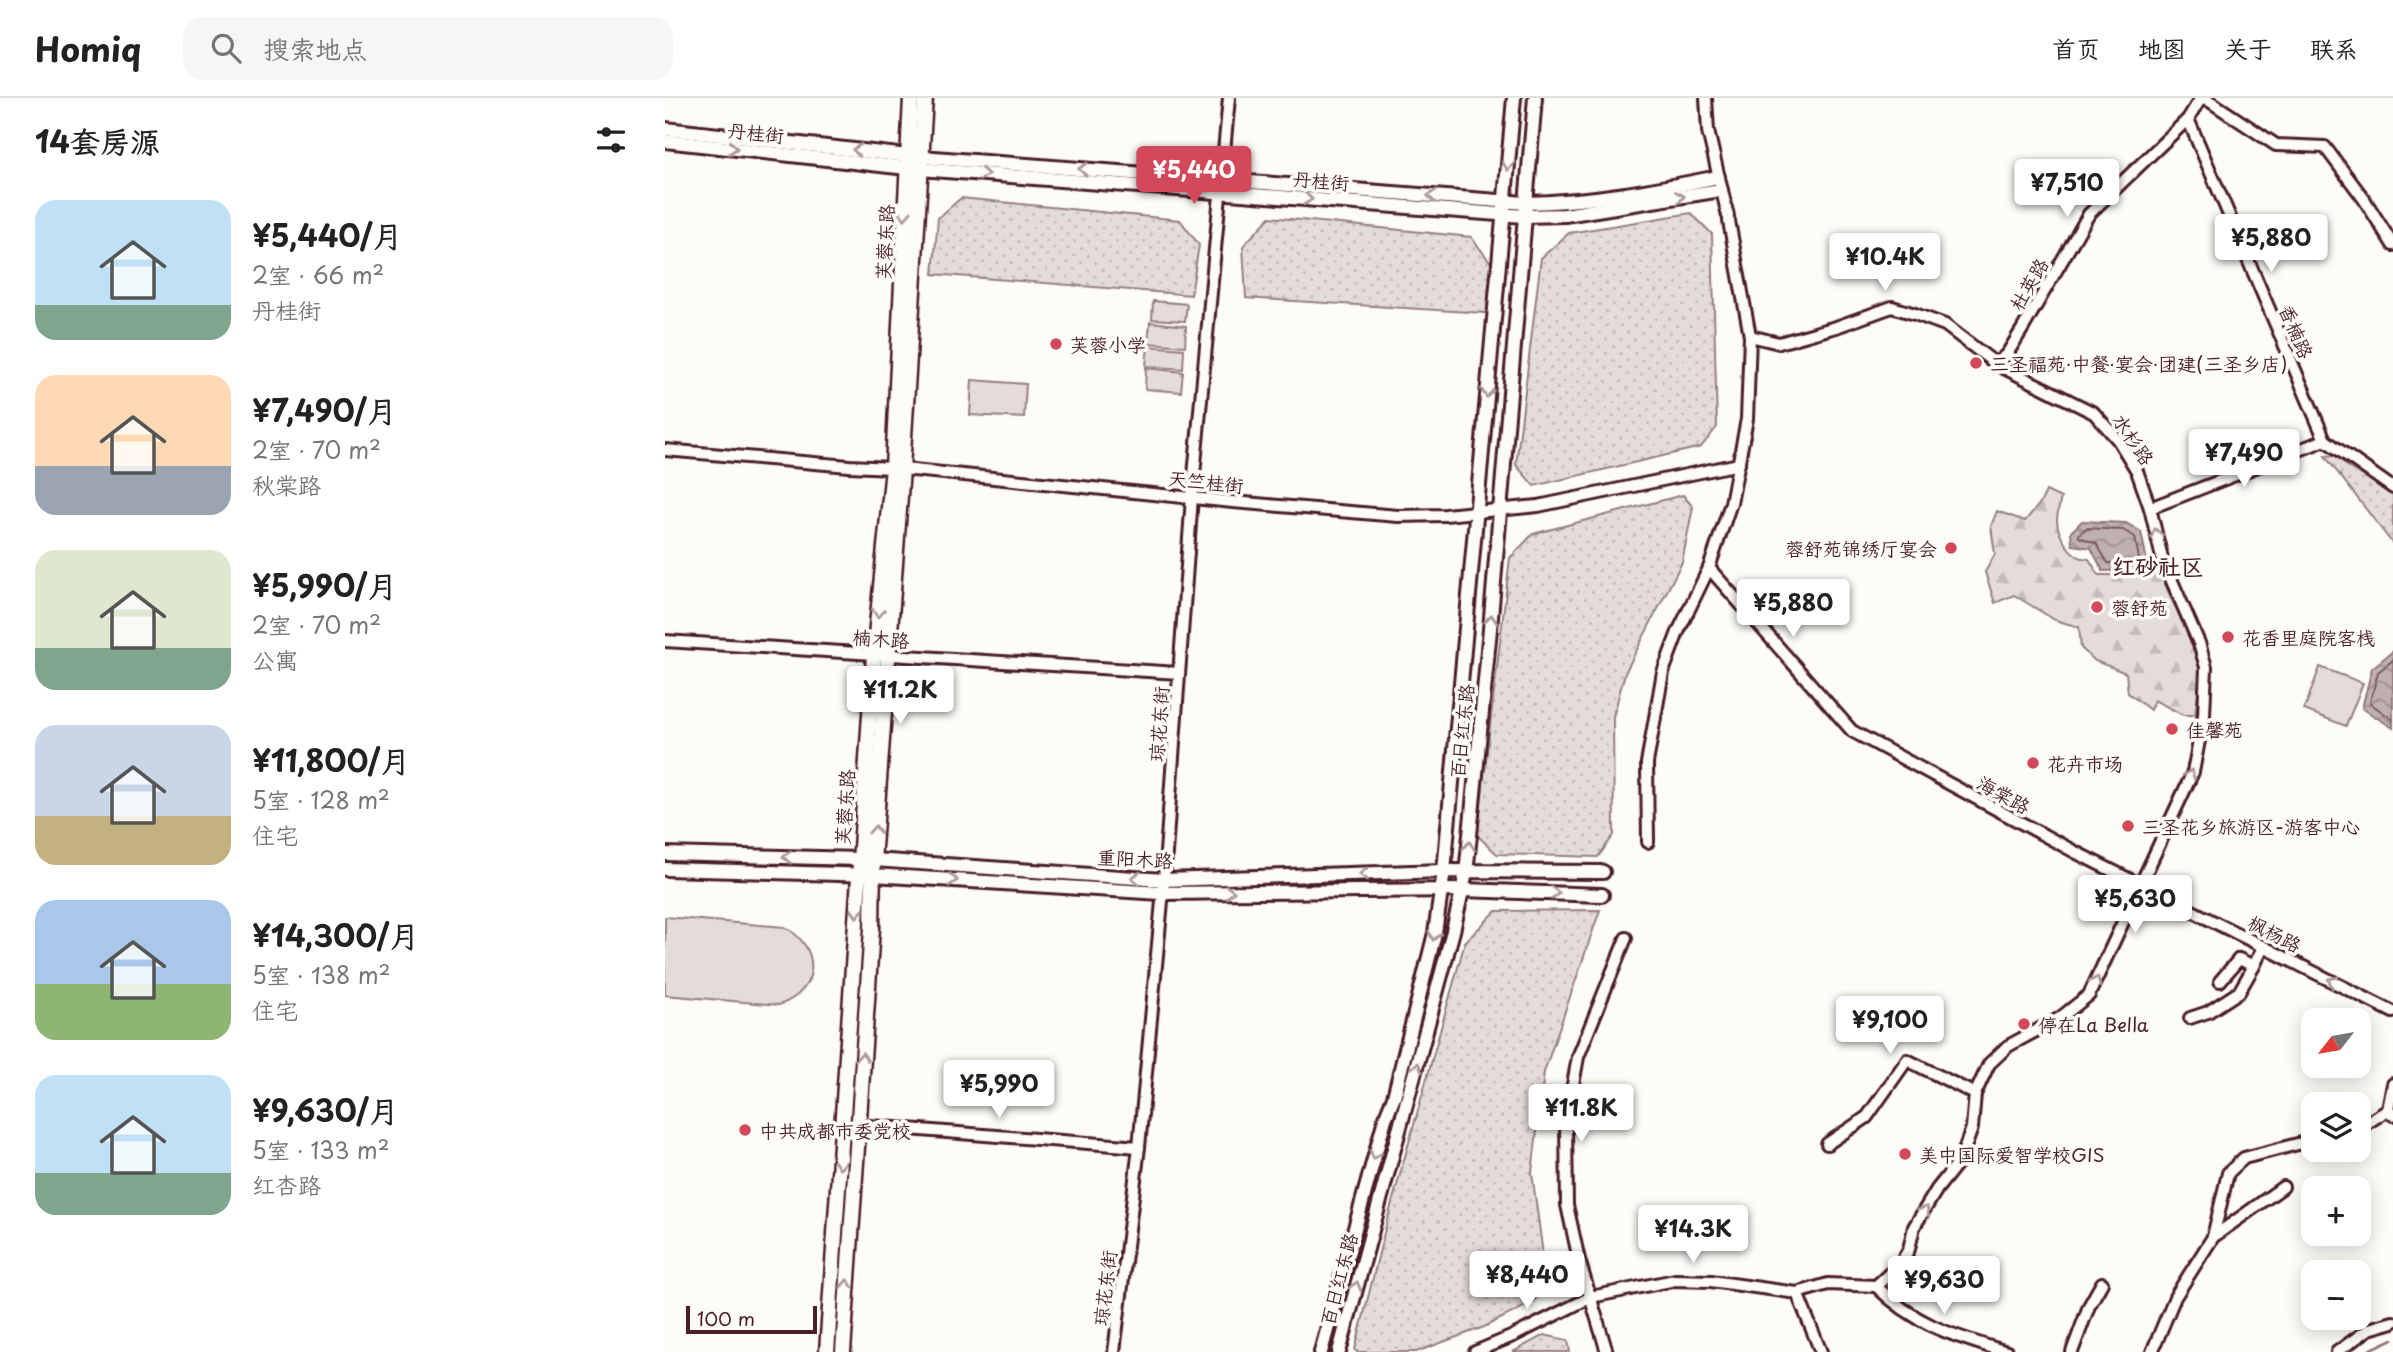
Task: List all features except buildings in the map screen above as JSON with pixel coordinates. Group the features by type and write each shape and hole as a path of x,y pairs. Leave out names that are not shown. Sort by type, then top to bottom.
{"main road":[{"name":"芙蓉东路","path":"827,1352 897,468 914,162 911,98"},
{"name":"芙蓉东路","path":"914,162 925,98"},
{"name":"芙蓉东路","path":"843,1352 871,928 866,867"}],"street":[{"name":"琼花东街","path":"1114,1352 1139,1147 1192,497 1229,98"},
{"name":"百日红东路","path":"1321,1352 1385,1119 1394,1097 1435,933 1444,871 1514,98"},
{"name":"百日红东路","path":"1339,1352 1443,971 1466,873 1535,98"},
{"path":"1648,842 1647,763 1663,672 1678,632 1709,568 1731,503 1747,419 1750,336 1729,218 1708,131 1706,98"},
{"name":"杜英路","path":"1996,363 2007,354 2089,214 2187,119 2203,98 2276,145 2325,147 2364,199 2393,245"},
{"name":"香楠路","path":"2187,119 2325,440"},
{"name":"丹桂街","path":"665,129 914,162"},
{"name":"丹桂街","path":"665,141 1565,215 1720,183"},
{"name":"水杉路","path":"1750,336 1779,343 1892,307 1945,325 1996,363 2094,412 2118,440 2137,471 2150,508 2162,558 2199,643 2206,667 2204,715 2193,772 2089,995 2060,1018 2008,1046 1989,1064 1975,1094 1972,1128 1961,1159 1937,1189 1914,1227 1909,1249 1901,1263 1876,1286"},
{"path":"2150,508 2325,440 2393,488"},
{"name":"天竺桂街","path":"665,450 897,468 1398,516 1538,506 1739,464"},
{"name":"海棠路","path":"1709,568 1852,731 2141,885"},
{"name":"楠木路","path":"665,641 1179,673"},
{"name":"重阳木路","path":"665,854 1162,886 1462,890 1602,895"},
{"name":"重阳木路","path":"665,869 866,867"},
{"name":"重阳木路","path":"1162,886 1444,871 1603,872"},
{"name":"枫杨路","path":"2141,885 2393,1012"},
{"path":"1607,1352 1579,1260 1567,1205 1566,1123 1577,1057 1626,938"},
{"path":"2190,1018 2208,1012 2239,992 2263,947"},
{"path":"2220,981 2239,959 2254,967"},
{"path":"1827,1144 1867,1117 1906,1060 1975,1094"},
{"path":"2371,1122 2390,1112 2393,1084"},
{"path":"857,1125 1139,1147"},
{"path":"2152,1352 2175,1297 2213,1237 2228,1173 2244,1158 2301,1143"},
{"path":"2213,1237 2283,1187"},
{"path":"1475,1352 1591,1297 1675,1280 1711,1281 1797,1293 1828,1284 1876,1286 1892,1302 1937,1330 2007,1352"},
{"path":"2072,1352 2089,1306 2102,1283"},
{"path":"1797,1293 1821,1352"},
{"path":"2337,1352 2369,1329 2393,1322"}],"green space":[{"path":"961,198 1180,220 1199,245 1191,295 933,274 938,218"},
{"path":"1691,213 1712,234 1717,427 1701,447 1534,486 1516,465 1541,258 1569,233"},
{"path":"1270,217 1471,237 1505,281 1500,314 1246,298 1243,246"},
{"path":"1153,301 1187,304 1185,321 1152,319"},
{"path":"1150,322 1186,326 1185,346 1148,343"},
{"path":"1148,346 1184,349 1183,369 1146,366"},
{"path":"1146,368 1183,372 1181,392 1145,389"},
{"path":"972,380 1026,384 1024,418 970,415"},
{"path":"2336,455 2349,468 2393,492 2393,544 2325,456"},
{"path":"2046,491 2061,498 2057,521 2063,540 2077,556 2089,559 2099,575 2161,575 2189,637 2201,673 2195,715 2183,715 2154,700 2150,710 2128,693 2126,673 2095,661 2081,648 2079,627 2055,620 2014,595 1995,603 1985,572 1995,554 1991,526 1997,511 2025,521 2041,502"},
{"path":"1683,495 1693,507 1682,562 1625,673 1613,717 1614,835 1598,857 1497,854 1477,835 1510,558 1533,534"},
{"path":"2320,667 2363,683 2346,726 2304,710"},
{"path":"1600,910 1544,1072 1532,1173 1542,1247 1543,1284 1534,1302 1484,1327 1416,1352 1357,1352 1355,1350 1387,1221 1465,942 1496,911"},
{"path":"665,917 785,927 797,936 810,957 809,980 793,998 779,1005 665,995"},
{"path":"1544,1335 1568,1340 1570,1352 1513,1352"}],"water":[{"path":"2082,521 2126,523 2141,532 2147,561 2138,570 2103,571 2091,548 2072,545 2071,532"},
{"path":"2393,651 2393,728 2362,708 2372,668"}],"waterway":[{"path":"2365,1352 2393,1339"}],"place":[{"name":"芙蓉小学","path":"1056,344"},
{"name":"三圣福苑·中餐·宴会·团建(三圣乡店)","path":"1976,363"},
{"name":"蓉舒苑锦绣厅宴会","path":"1951,548"},
{"name":"蓉舒苑","path":"2097,607"},
{"name":"花香里庭院客栈","path":"2228,637"},
{"name":"佳馨苑","path":"2172,729"},
{"name":"花卉市场","path":"2033,763"},
{"name":"三圣花乡旅游区-游客中心","path":"2128,826"},
{"name":"停在La Bella","path":"2024,1024"},
{"name":"中共成都市委党校","path":"745,1130"},
{"name":"美中国际爱智学校GIS","path":"1905,1154"}],"district":[{"name":"红砂社区","path":"2158,565"}]}
